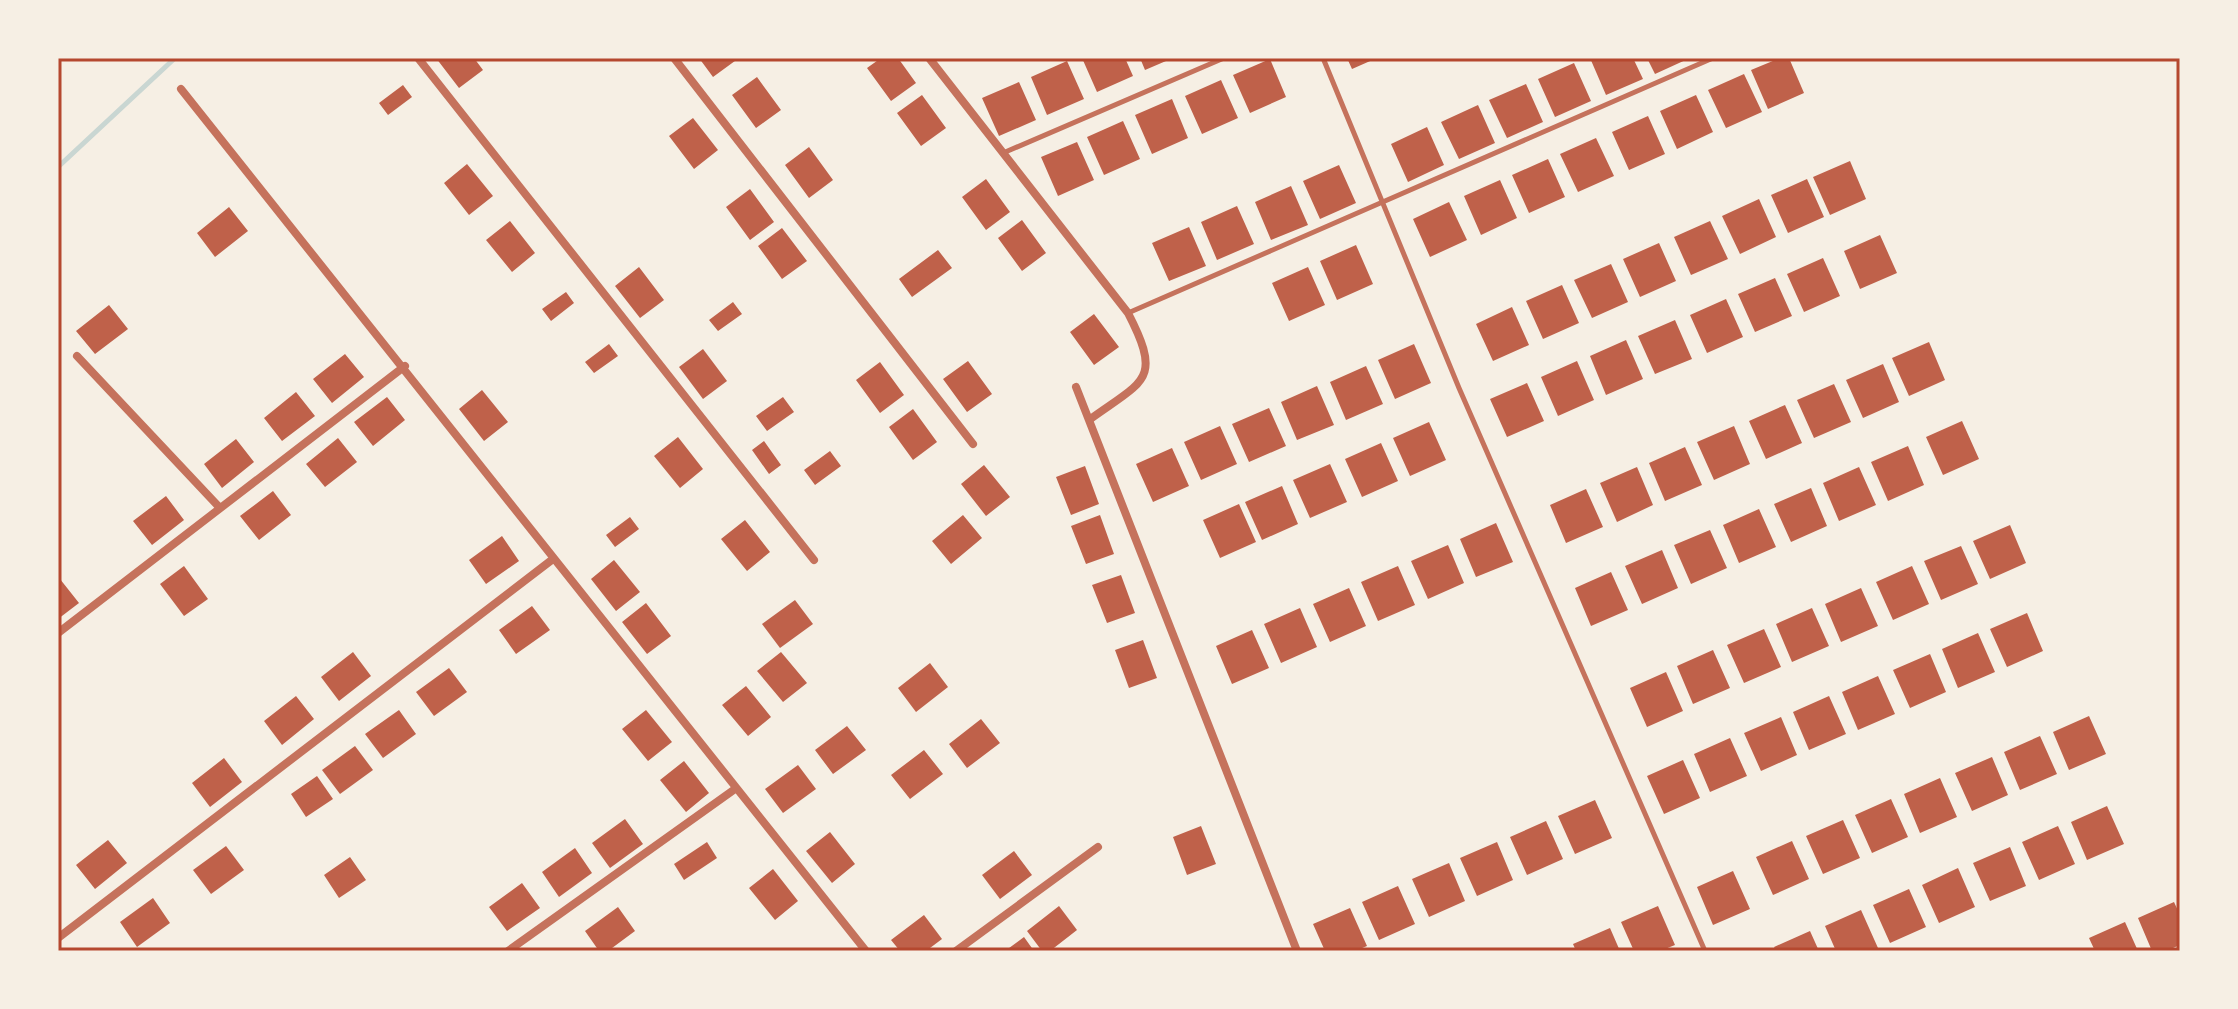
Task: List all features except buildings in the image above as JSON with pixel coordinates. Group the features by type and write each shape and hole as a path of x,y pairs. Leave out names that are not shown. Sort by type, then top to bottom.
{"street":[{"path":"418,58 814,560"},
{"path":"674,58 973,444"},
{"path":"929,58 1128,313 1149,361 1138,385 1089,420"},
{"path":"181,89 405,366 553,559 866,951"},
{"path":"77,356 220,508"},
{"path":"58,633 405,366"},
{"path":"1076,387 1297,951"},
{"path":"58,938 553,559"},
{"path":"508,951 735,789"},
{"path":"956,951 1098,847"}],"lane":[{"path":"1002,154 1224,58"},
{"path":"1323,58 1459,388 1705,951"},
{"path":"1128,313 1713,58"}],"waterway":[{"path":"58,167 175,58"}]}
